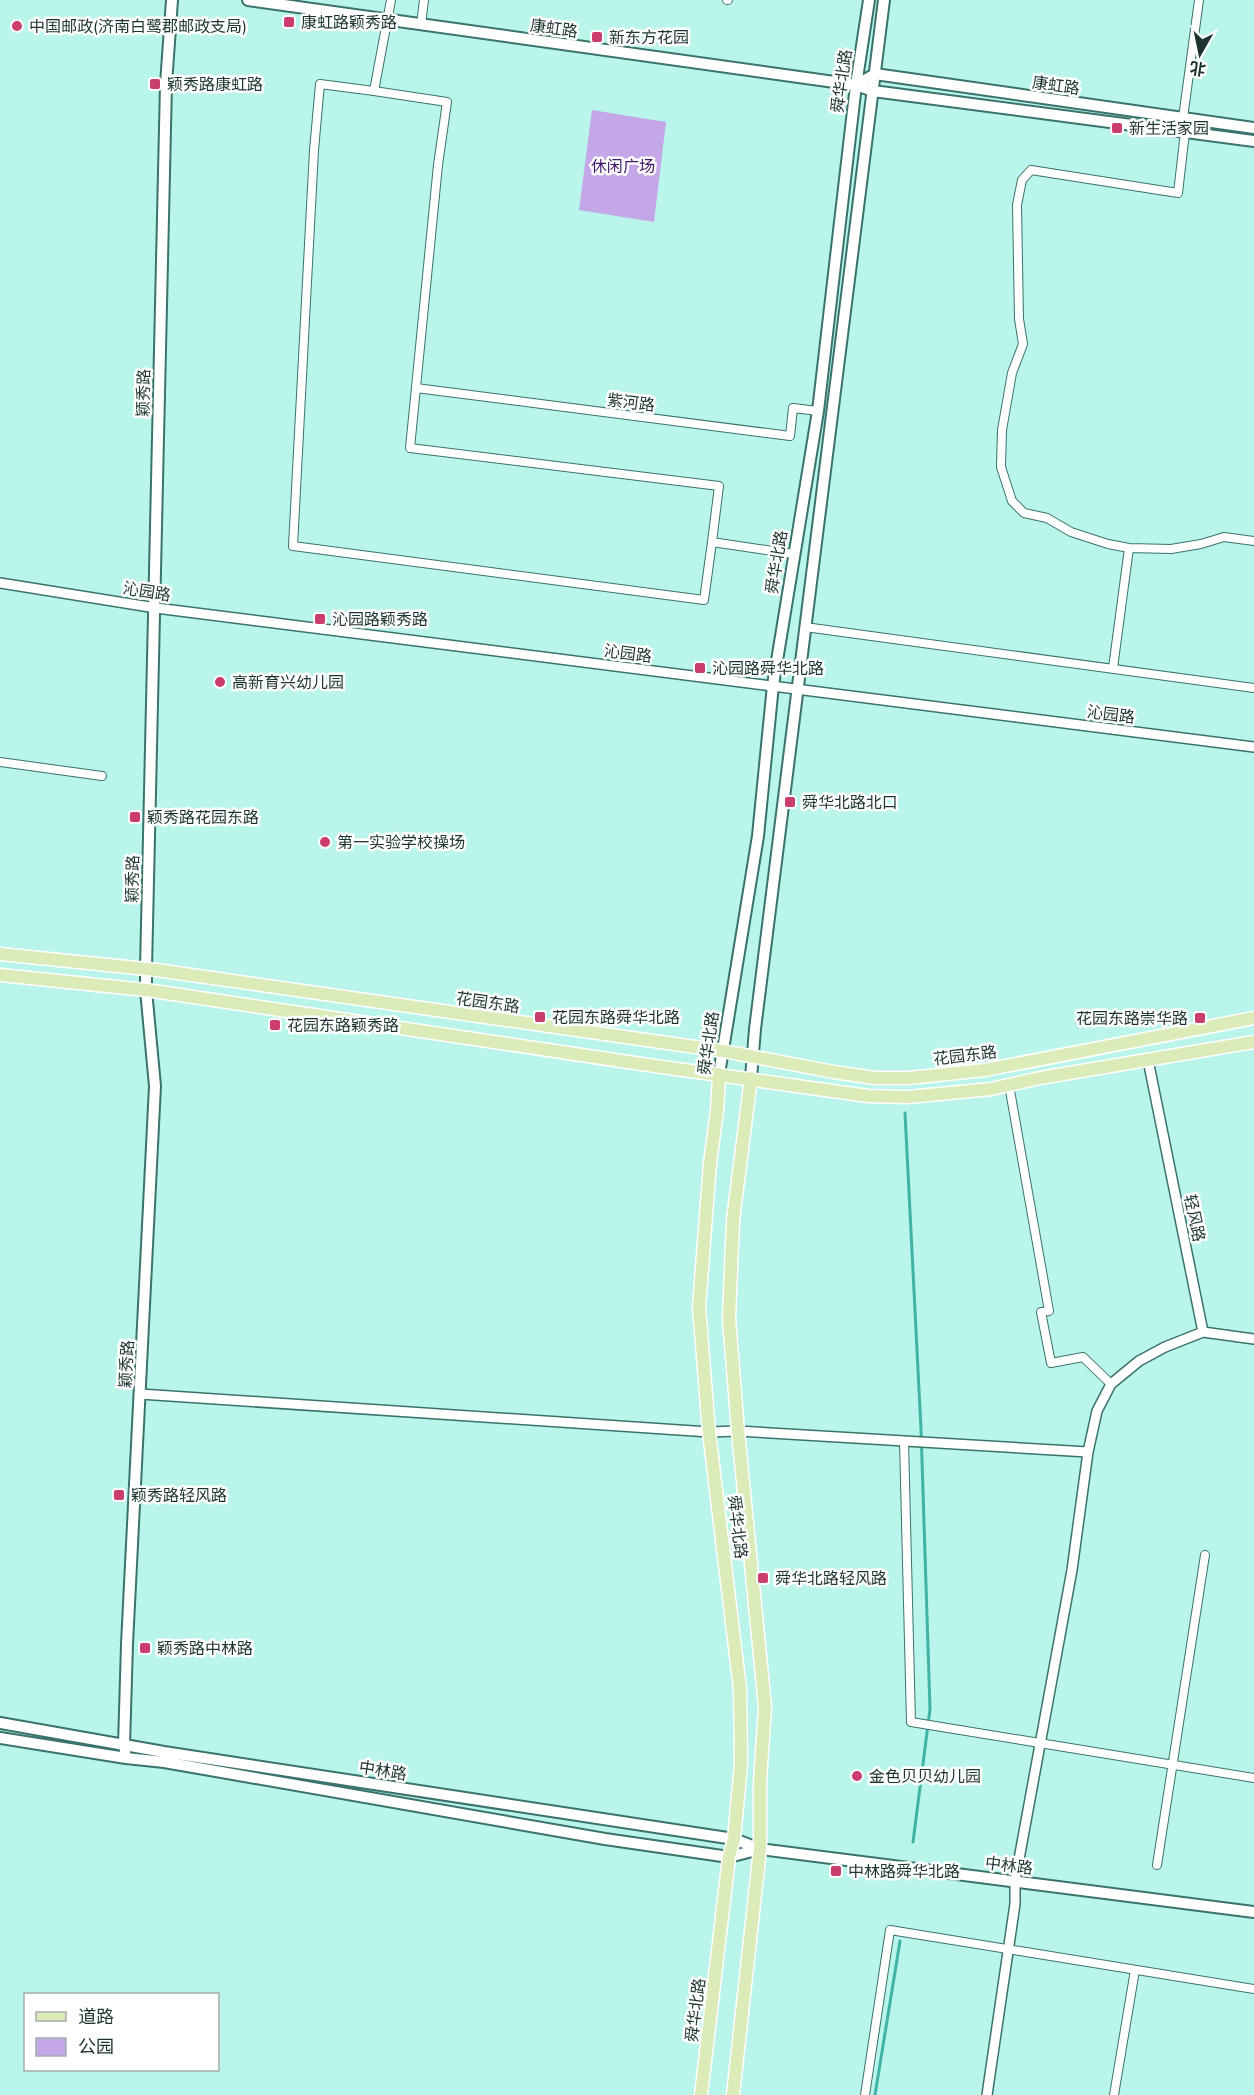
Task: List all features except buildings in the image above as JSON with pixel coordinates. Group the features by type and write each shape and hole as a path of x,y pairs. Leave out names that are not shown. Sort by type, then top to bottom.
{"main road":[{"name":"颖秀路","path":"126,1758 124,1744 127,1644 155,1086 146,969 166,84 172,0"},
{"name":"康虹路","path":"248,0 856,85 873,91 1254,141"},
{"name":"舜华北路","path":"701,2095 729,1857 734,1839 741,1764 740,1689 709,1432 699,1307 719,1074 758,836 773,685 818,411 856,85 869,0"},
{"name":"舜华北路","path":"733,2095 760,1849 760,1781 765,1707 729,1319 732,1220 751,1078 796,689 884,0"},
{"name":"康虹路","path":"875,74 1254,128"},
{"path":"856,85 875,74"},
{"name":"花园东路","path":"0,954 146,969 723,1051 875,1078 909,1078 986,1070 1254,1018"},
{"path":"0,975 146,990 868,1096 908,1097 991,1089 1254,1042"},
{"name":"中林路","path":"0,1724 734,1839 760,1849 1254,1912"},
{"name":"中林路","path":"0,1738 164,1762 593,1837 729,1857 760,1849"}],"street":[{"path":"374,91 391,0"},
{"path":"421,25 424,0"},
{"path":"1184,118 1199,0"},
{"path":"320,84 447,102 438,165 416,388 410,448 719,486 704,600 293,546 314,150 320,84"},
{"path":"1185,132 1178,193 1030,170 1022,180 1017,205 1019,319 1023,344 1012,373 1002,430 1001,467 1012,501 1024,513 1047,518 1071,532 1108,544 1129,548 1171,549 1224,537 1254,541"},
{"name":"紫河路","path":"416,388 790,436 793,408 818,411"},
{"path":"712,542 793,554"},
{"path":"1113,668 1129,548"},
{"name":"沁园路","path":"0,583 154,607 1254,747"},
{"path":"805,627 1254,688"},
{"path":"0,762 102,776"},
{"name":"轻风路","path":"1148,1060 1203,1332"},
{"path":"1009,1085 1049,1311 1041,1312 1051,1364 1083,1357 1111,1384"},
{"path":"987,2095 1015,1904 1015,1881 1072,1570 1088,1452 1097,1411 1111,1384 1139,1361 1165,1347 1203,1332 1254,1339"},
{"path":"140,1394 709,1432 738,1431 1088,1452"},
{"path":"904,1441 911,1722 1254,1778"},
{"path":"1157,1864 1205,1555"},
{"path":"865,2095 890,1930 1254,1989"},
{"path":"1114,2095 1135,1970"}],"green space":[{"name":"休闲广场","path":"592,110 666,122 654,222 579,210"}],"waterway":[{"path":"905,1113 921,1429 930,1709 913,1842"},
{"path":"875,2095 900,1941"}],"place":[{"name":"康虹路颖秀路","path":"289,22"},
{"name":"中国邮政(济南白鹭郡邮政支局)","path":"17,26"},
{"name":"新东方花园","path":"597,37"},
{"name":"颖秀路康虹路","path":"155,84"},
{"name":"新生活家园","path":"1117,128"},
{"name":"沁园路颖秀路","path":"320,619"},
{"name":"沁园路舜华北路","path":"700,668"},
{"name":"高新育兴幼儿园","path":"220,682"},
{"name":"舜华北路北口","path":"790,802"},
{"name":"颖秀路花园东路","path":"135,817"},
{"name":"第一实验学校操场","path":"325,842"},
{"name":"花园东路舜华北路","path":"540,1017"},
{"name":"花园东路崇华路","path":"1200,1018"},
{"name":"花园东路颖秀路","path":"275,1025"},
{"name":"颖秀路轻风路","path":"119,1495"},
{"name":"舜华北路轻风路","path":"763,1578"},
{"name":"颖秀路中林路","path":"145,1648"},
{"name":"金色贝贝幼儿园","path":"857,1776"},
{"name":"中林路舜华北路","path":"836,1871"}]}
